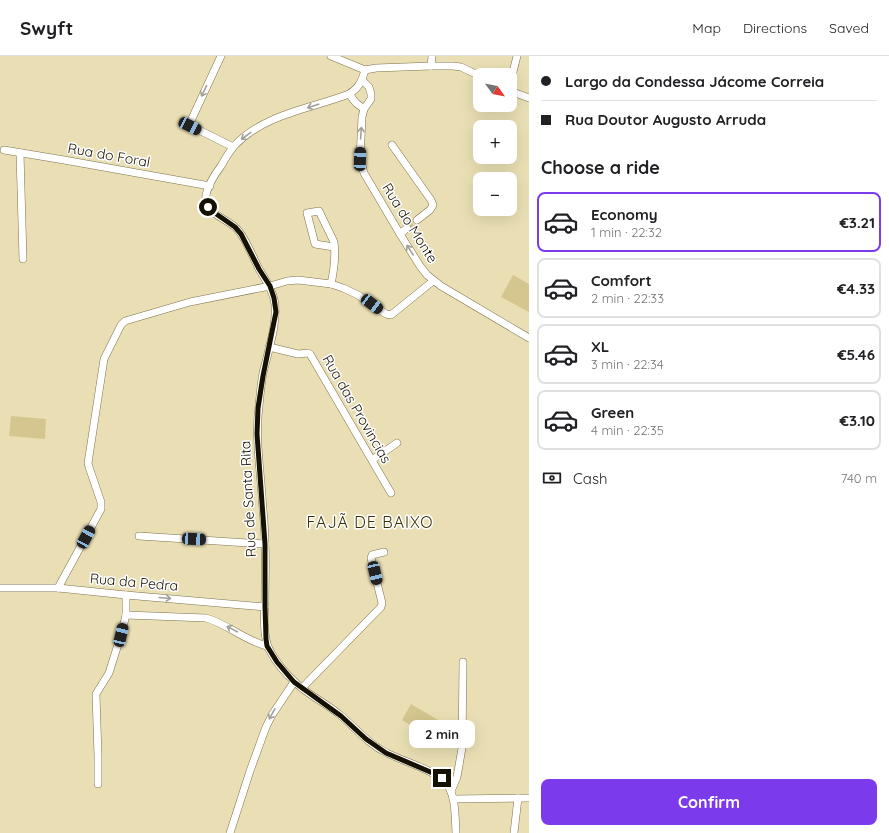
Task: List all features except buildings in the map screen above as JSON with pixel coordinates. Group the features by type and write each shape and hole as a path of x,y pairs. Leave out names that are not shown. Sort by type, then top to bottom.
{"street":[{"path":"221,56 189,125 232,148"},
{"path":"331,56 365,70 376,68 458,66 473,73"},
{"path":"431,66 432,56"},
{"path":"514,68 517,56"},
{"path":"210,186 232,148 242,138 260,125 279,117 350,94 358,87 365,70"},
{"name":"Rua do Monte","path":"362,80 369,87 372,94 364,109 362,117 360,159 364,173 420,266 433,281 448,291 529,338"},
{"path":"350,94 356,103 364,109"},
{"path":"517,94 529,98"},
{"path":"392,145 433,205 430,210 417,220"},
{"name":"Rua do Foral","path":"4,150 210,186"},
{"path":"20,154 23,260"},
{"name":"Rua de Santa Rita","path":"210,186 206,197 208,207 235,227 241,234 259,269 270,286 276,312 258,408 257,434 265,544 265,606 267,646 277,662 294,682 341,716 366,739 386,753 435,774 446,782 451,791"},
{"path":"331,284 333,274 334,260 334,247 334,242 319,211 307,213 315,244 334,247"},
{"path":"400,234 407,228"},
{"path":"58,588 101,508 101,502 88,467 88,463 104,359 123,323 128,319 190,302 270,286 287,281 298,280 331,284 343,288 358,295 388,315 391,315 433,281"},
{"name":"Rua das Provincias","path":"269,348 298,354 308,352 310,354 391,493"},
{"path":"372,460 397,443"},
{"path":"139,536 265,544"},
{"path":"302,688 381,607 382,603 371,558 372,556 384,552"},
{"name":"Rua da Pedra","path":"0,588 58,588 265,606"},
{"path":"98,784 96,694 109,673 121,635 126,615 126,595"},
{"path":"126,615 206,618 218,622 259,644 267,646"},
{"path":"456,833 454,799 451,791 457,777 462,748 463,662"},
{"path":"230,833 266,727 272,715 294,682"},
{"path":"514,833 518,798"},
{"path":"454,799 529,798"}],"shaded area":[{"path":"513,275 529,284 529,312 501,297"},
{"path":"11,416 46,419 45,439 9,436"},
{"path":"411,704 438,720 428,736 402,720"}],"tunnel":[{"path":"407,228 417,220"}],"district":[{"name":"FAJÃ DE BAIXO","path":"370,522"}],"route":[{"path":"208,207 239,230 259,269 270,286 276,312 258,408 257,434 265,544 265,606 267,646 277,662 294,682 341,716 366,739 386,753 442,778"}]}
